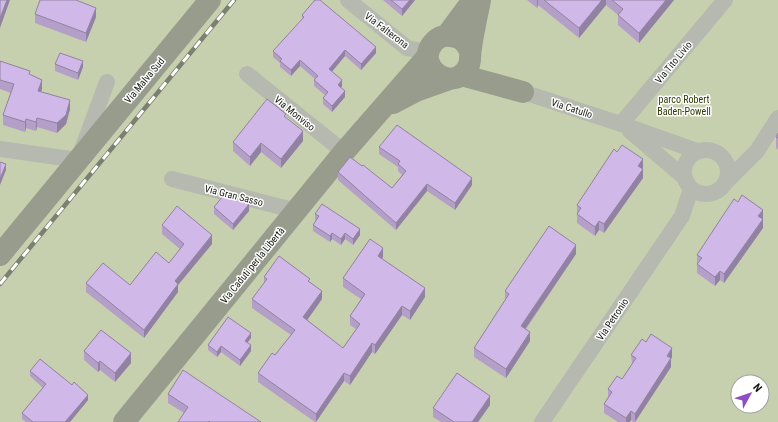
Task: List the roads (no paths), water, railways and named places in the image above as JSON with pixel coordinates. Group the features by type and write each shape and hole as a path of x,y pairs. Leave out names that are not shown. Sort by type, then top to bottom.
{"street":[{"name":"Via Malva Sud","path":"0,255 210,0"},
{"name":"Via Falterona","path":"348,0 407,48 417,50 427,57"},
{"path":"447,36 473,0"},
{"path":"382,109 463,65 480,0"},
{"name":"Via Tito Livio","path":"621,124 725,0"},
{"path":"463,65 461,39 447,36 441,37 431,45 427,57 429,64 437,75 463,65 523,92"},
{"name":"Via Caduti per la Libertà","path":"124,422 344,152 427,57"},
{"name":"Via Monviso","path":"246,74 344,152"},
{"name":"Via Malva Sud","path":"78,160 107,82"},
{"name":"Via Catullo","path":"523,92 697,151 711,150 723,158 738,159 757,151"},
{"path":"713,193 718,191 757,151 778,118"},
{"name":"Via Catullo","path":"621,124 702,194 713,193"},
{"path":"0,149 78,160"},
{"path":"688,183 684,172 688,159 697,151"},
{"path":"723,158 728,170 726,182"},
{"name":"Via Gran Sasso","path":"172,179 297,211"},
{"name":"Via Petronio","path":"682,216 688,183"},
{"name":"Via Petronio","path":"542,422 682,216 713,193"}],"railway":[{"path":"0,284 234,0"}],"park label":[{"name":"parco Robert Baden-Powell","path":"684,104"}]}
